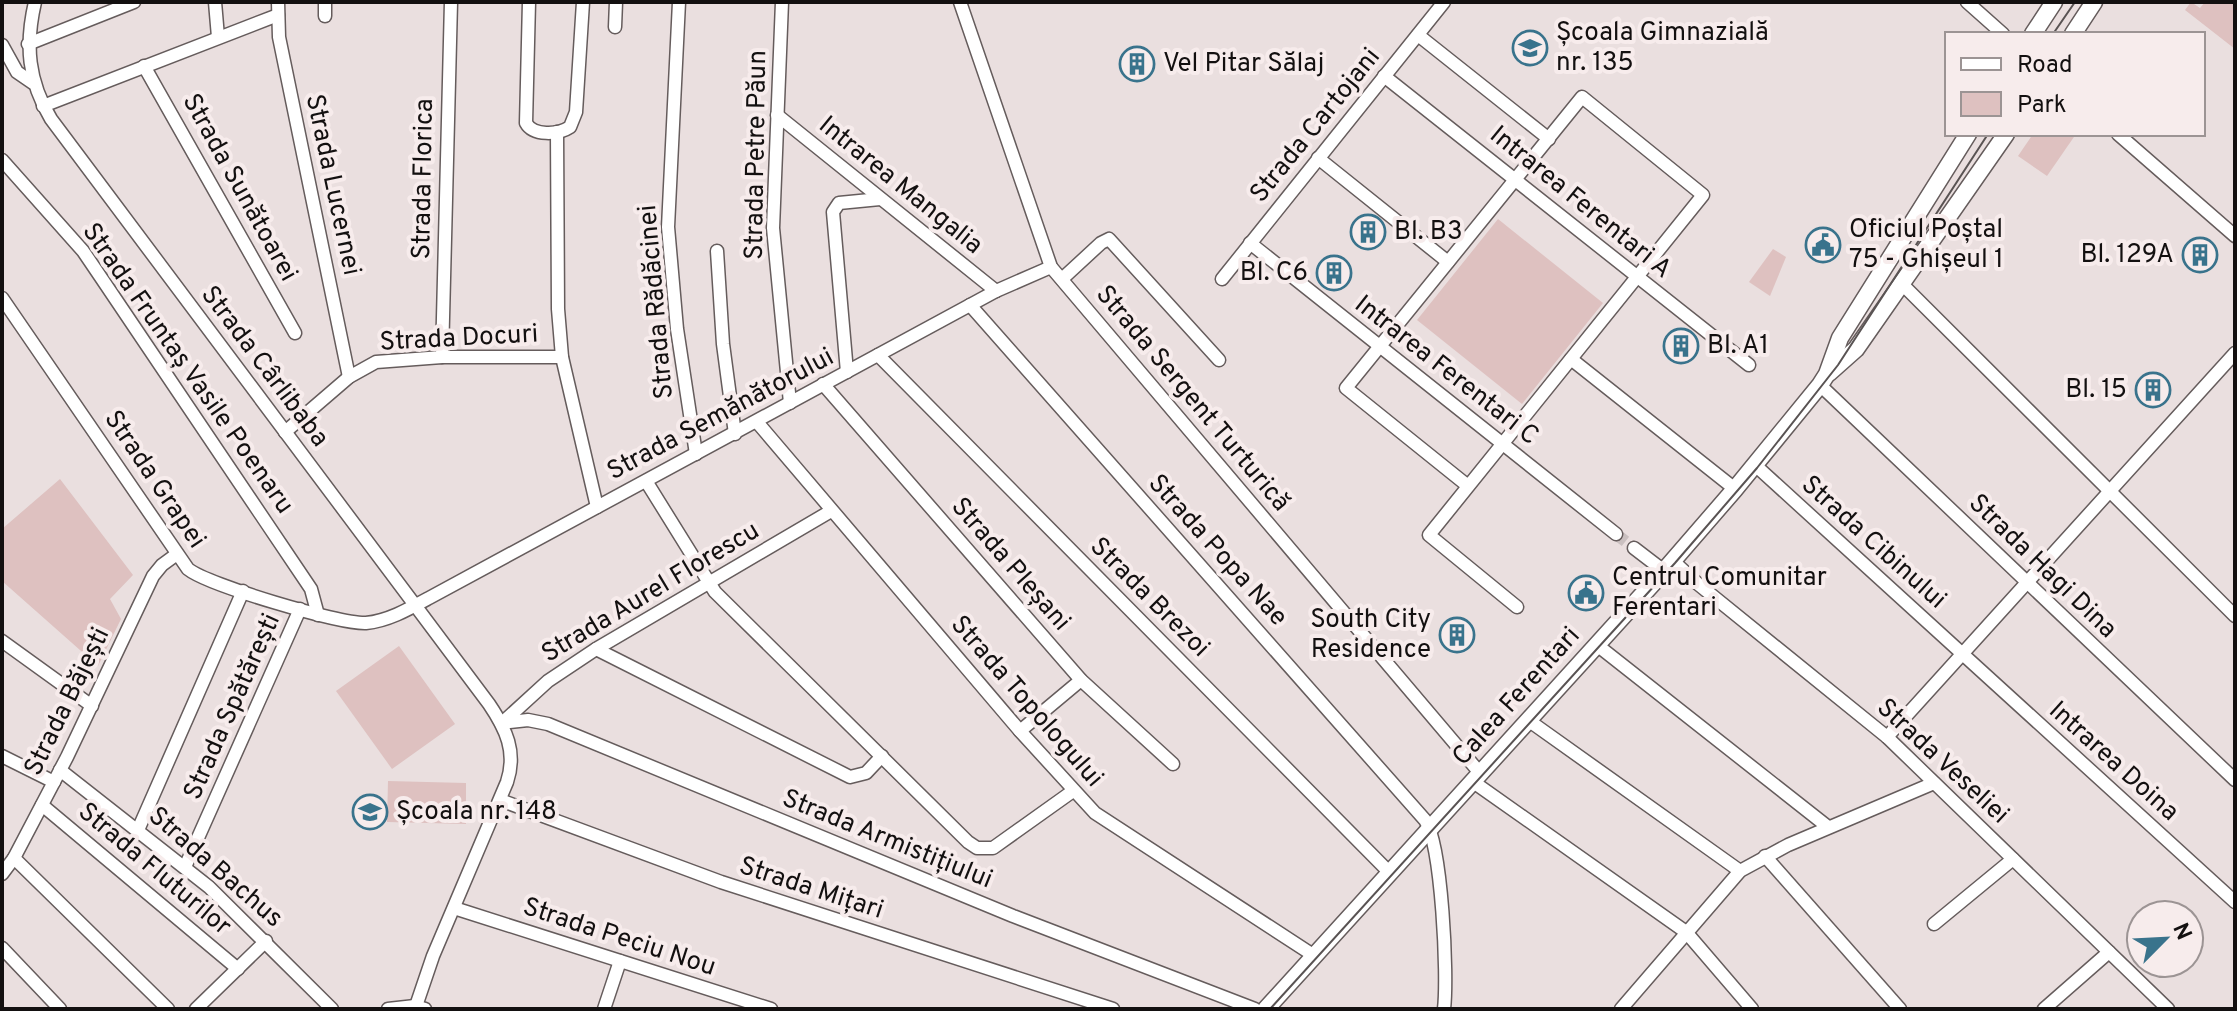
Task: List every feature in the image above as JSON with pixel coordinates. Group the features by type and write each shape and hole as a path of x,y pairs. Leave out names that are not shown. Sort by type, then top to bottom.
{"main road":[{"path":"2034,32 2054,2"},
{"path":"2074,32 2094,2"},
{"name":"Calea Ferentari","path":"1824,380 1840,338 1967,136"},
{"name":"Calea Ferentari","path":"1266,1009 1668,566 1824,380 1856,349 2005,136"}],"street":[{"path":"33,83 28,44 35,2"},
{"path":"28,44 134,2"},
{"path":"215,2 218,37"},
{"path":"325,2 325,16"},
{"name":"Strada Florica","path":"442,357 451,2"},
{"path":"529,2 526,123 528,128 535,131 557,132 570,127 575,121 583,2"},
{"path":"615,27 616,2"},
{"name":"Strada Rădăcinei","path":"679,2 668,227 677,329 696,454"},
{"name":"Strada Petre Păun","path":"782,2 773,228 790,403"},
{"name":"Strada Sergent Turturică","path":"960,2 1051,267 1476,777 1686,932 1752,1009"},
{"name":"Strada Cartojani","path":"1222,279 1444,2"},
{"path":"1967,2 2001,32"},
{"path":"43,106 218,37 278,8"},
{"name":"Strada Lucernei","path":"278,8 282,52 349,377"},
{"path":"1418,35 1549,139"},
{"name":"Strada Cârlibaba","path":"2,45 17,72 33,83 43,106 498,718"},
{"name":"Strada Sunătoarei","path":"144,66 295,333"},
{"name":"Intrarea Ferentari A","path":"1384,76 1749,365"},
{"path":"1468,486 1346,388 1582,97 1703,195 1429,535 1517,607"},
{"name":"Intrarea Mangalia","path":"777,115 996,291"},
{"path":"557,132 558,309 562,357 597,507"},
{"path":"2120,136 2235,236"},
{"path":"1318,158 1448,262"},
{"name":"Strada Fruntaș Vasile Poenaru","path":"2,160 83,251 311,589 318,615"},
{"path":"847,372 833,212 839,203 880,199"},
{"path":"1062,279 1109,239 1219,360"},
{"name":"Intrarea Ferentari C","path":"1250,243 1616,534"},
{"path":"717,251 723,344 735,434"},
{"name":"Strada Semănătorului","path":"414,606 996,291 1051,267"},
{"path":"1903,285 2235,616"},
{"name":"Strada Grapei","path":"2,298 177,554 195,575 318,615 366,623 386,619 414,606"},
{"name":"Strada Popa Nae","path":"970,305 1430,828"},
{"path":"1887,737 2235,353"},
{"name":"Strada Brezoi","path":"878,355 1389,872"},
{"name":"Strada Docuri","path":"285,432 349,377 376,362 442,357 562,357"},
{"path":"1571,359 1735,489"},
{"name":"Strada Hagi Dina","path":"1824,380 2027,582 2235,780"},
{"name":"Strada Pleșani","path":"823,384 1081,680 1173,764"},
{"name":"Strada Topologului","path":"757,422 1073,791 1109,824 1313,955"},
{"name":"Strada Cibinului","path":"1755,465 1962,654"},
{"path":"646,481 708,584 968,842 985,849 1000,844 1073,791"},
{"name":"Strada Aurel Florescu","path":"498,718 596,649 831,511"},
{"path":"1634,548 1668,566"},
{"name":"Strada Băjești","path":"2,874 14,858 54,782 153,576 177,554"},
{"name":"Strada Veseliei","path":"1668,566 1887,737 2168,1009"},
{"path":"138,830 243,591"},
{"name":"Strada Spătărești","path":"185,867 300,609"},
{"path":"2,641 92,706"},
{"path":"1597,645 1828,827"},
{"path":"596,649 850,777 866,773 882,756"},
{"name":"Intrarea Doina","path":"1962,654 2235,902"},
{"path":"1020,731 1081,680"},
{"path":"388,1009 418,1008 454,908 500,800 512,762 510,742 498,718"},
{"name":"Strada Armistițiului","path":"498,718 548,724 1013,916 1255,1009"},
{"path":"1528,720 1740,871"},
{"path":"2,756 54,782"},
{"name":"Strada Bachus","path":"60,770 185,867 266,941 332,1009"},
{"path":"1621,1009 1740,871 1828,827 1934,783"},
{"name":"Strada Mițari","path":"500,800 721,882 1113,1009"},
{"name":"Strada Fluturilor","path":"42,805 238,969"},
{"path":"1430,828 1446,949 1444,1009"},
{"path":"1765,856 1900,1009"},
{"path":"14,858 168,1009"},
{"path":"1934,924 2013,859"},
{"name":"Strada Peciu Nou","path":"454,908 771,1009"},
{"path":"196,1009 266,941"},
{"path":"2044,1009 2109,952"},
{"path":"4,954 60,1009"},
{"path":"604,1009 620,961"}],"green space":[{"path":"2191,2 2200,8 2205,2 2235,2 2235,49 2185,10"},
{"path":"2032,136 2075,136 2047,176 2018,156"},
{"path":"1498,219 1603,303 1522,404 1417,320"},
{"path":"1773,249 1786,257 1770,296 1749,282"},
{"path":"60,479 133,575 110,599 121,619 98,666 2,581 2,529"},
{"path":"399,646 455,724 392,769 336,691"},
{"path":"388,781 466,783 466,824 387,822"}],"tunnel":[{"path":"1616,534 1634,548"}],"tram line":[{"path":"2054,32 2075,2"},
{"path":"1270,1009 1675,563 1757,468 1838,365 1987,136"}],"place":[{"name":"Școala Gimnazială nr. 135","path":"1530,48"},
{"name":"Vel Pitar Sălaj","path":"1137,64"},
{"name":"Bl. B3","path":"1368,232"},
{"name":"Oficiul Poștal 75 - Ghișeul 1","path":"1823,245"},
{"name":"Bl. 129A","path":"2200,255"},
{"name":"Bl. C6","path":"1334,273"},
{"name":"Bl. A1","path":"1681,346"},
{"name":"Bl. 15","path":"2153,390"},
{"name":"Centrul Comunitar Ferentari","path":"1586,593"},
{"name":"South City Residence","path":"1457,635"},
{"name":"Școala nr. 148","path":"370,812"}]}
